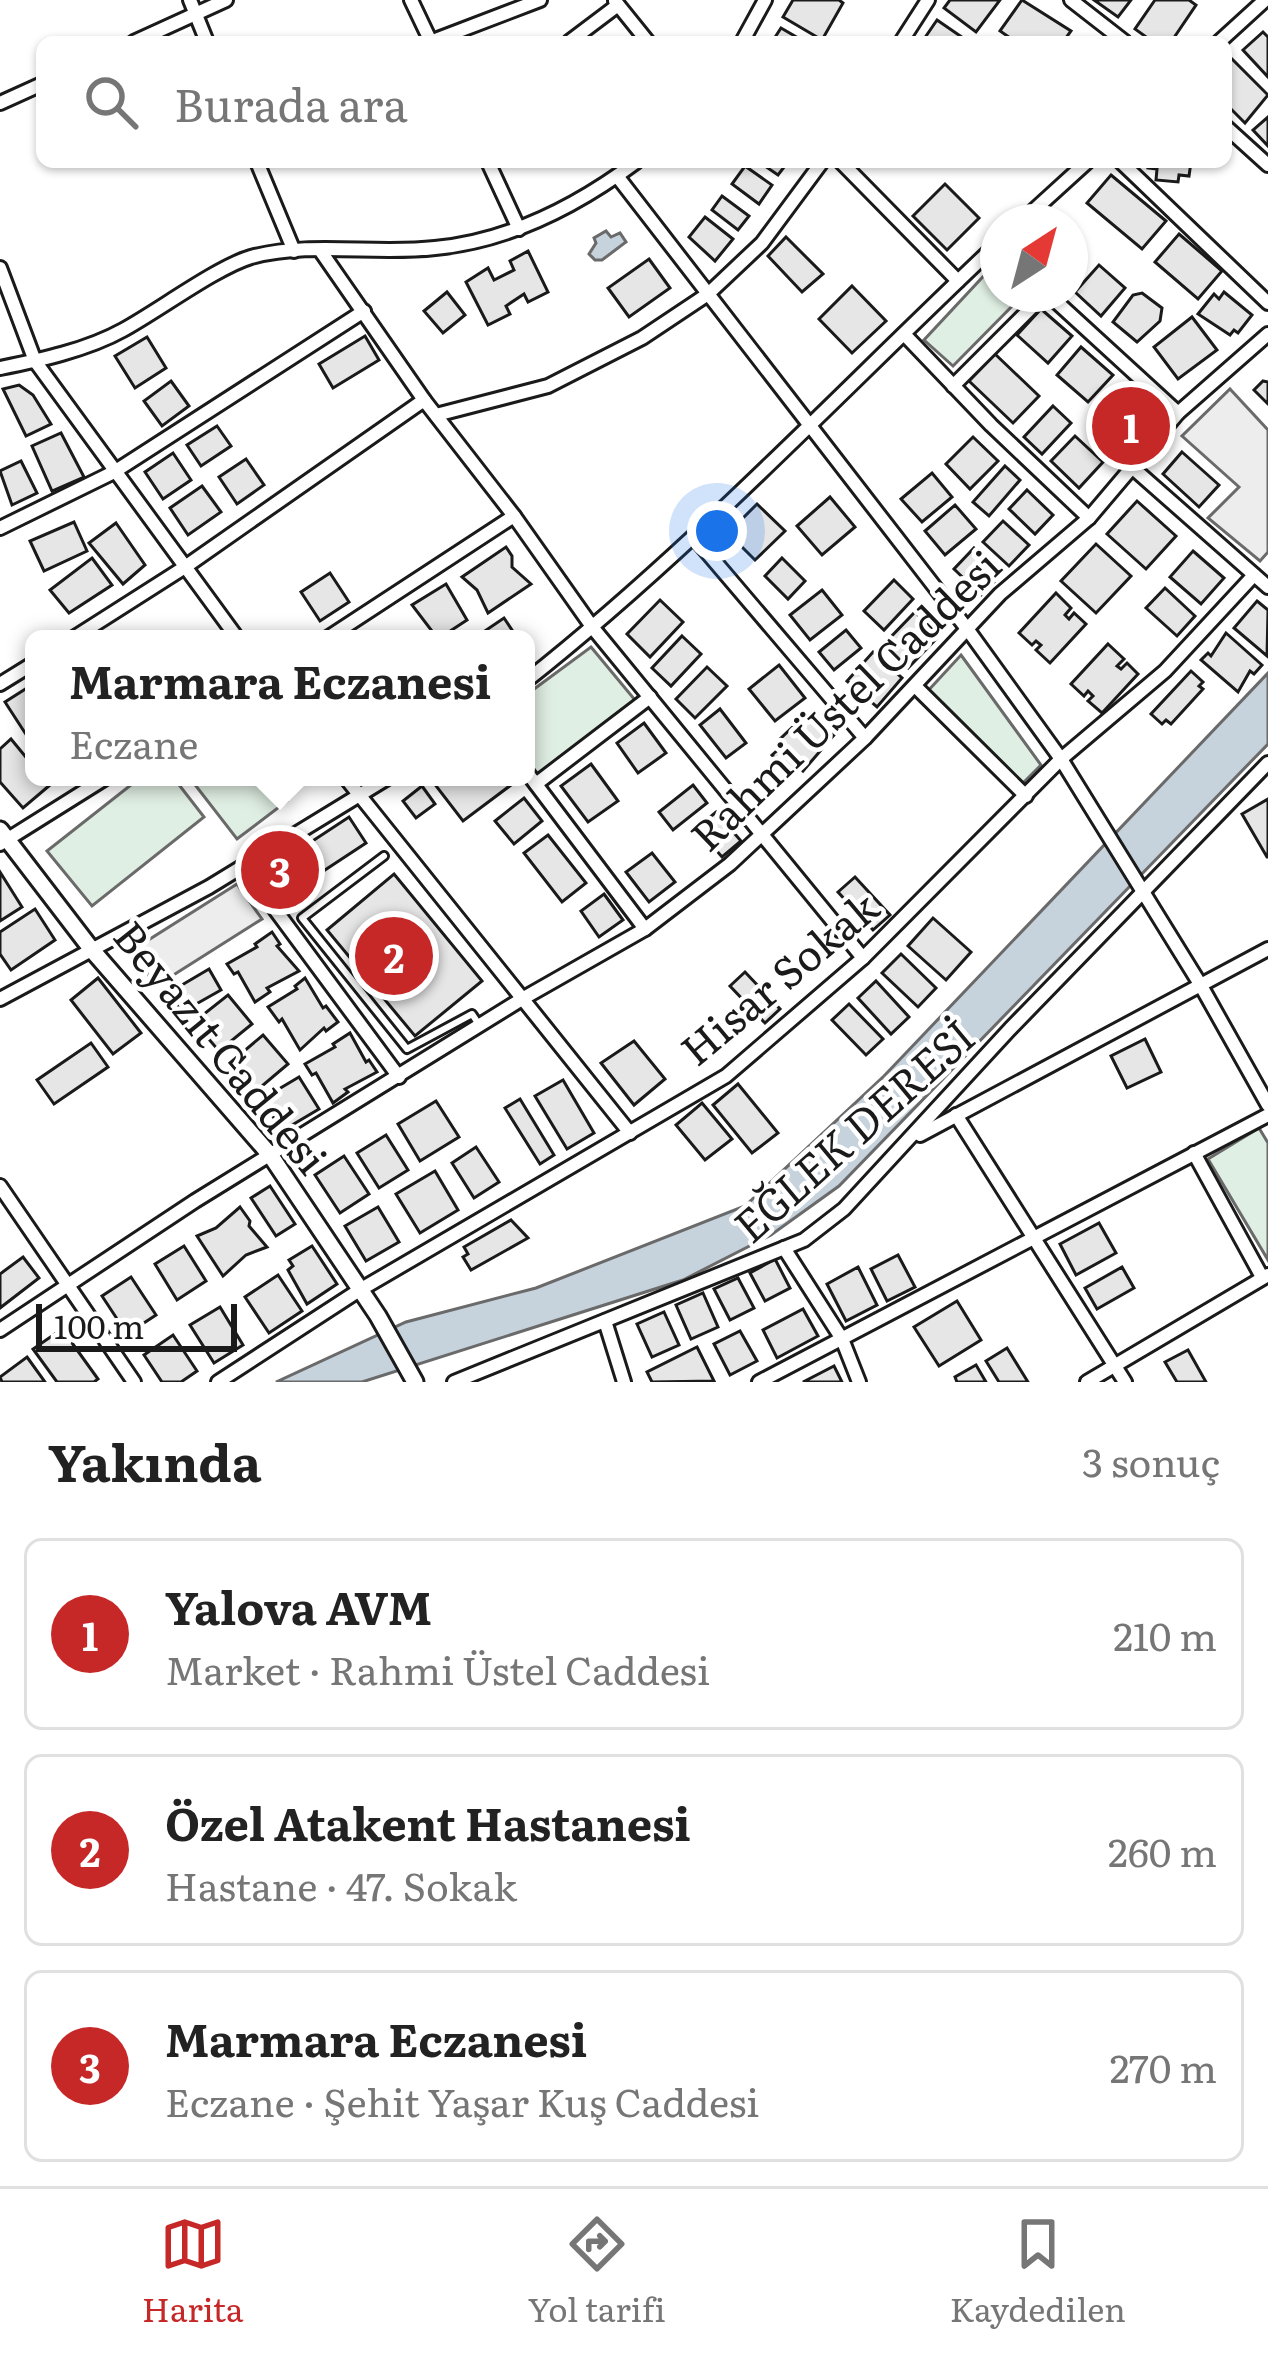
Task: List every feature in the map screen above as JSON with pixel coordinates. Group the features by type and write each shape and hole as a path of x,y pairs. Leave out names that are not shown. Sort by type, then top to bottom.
{"street":[{"path":"144,36 193,7 226,0"},
{"path":"411,0 427,36"},
{"path":"446,36 541,0"},
{"path":"745,36 765,0"},
{"path":"905,36 928,0"},
{"path":"1071,0 1117,36"},
{"path":"1225,36 1264,0"},
{"path":"576,36 616,3 643,36"},
{"path":"193,7 205,36"},
{"path":"0,103 36,87"},
{"path":"1232,132 1268,165"},
{"path":"260,168 294,250"},
{"path":"491,168 519,230"},
{"path":"0,368 117,333 248,258 294,250 436,248 519,230 628,168"},
{"path":"436,416 548,386 642,338 708,294 762,243 818,168"},
{"path":"847,168 958,281"},
{"path":"1067,168 1074,173"},
{"path":"1040,204 1080,168"},
{"path":"1127,168 1268,303"},
{"path":"617,176 968,630 1061,759 1268,1105"},
{"path":"320,250 593,628 863,958"},
{"path":"535,674 694,537 980,261"},
{"path":"0,268 35,361 231,630"},
{"path":"0,528 115,472 364,311"},
{"path":"953,386 1028,312"},
{"path":"1066,312 1178,413"},
{"path":"904,334 1089,518"},
{"name":"Rahmi Üstel Caddesi","path":"0,1330 64,1284 522,999 645,929 761,836 866,738 1000,594 1089,518 1178,413 1268,334"},
{"path":"86,630 424,400"},
{"path":"1133,468 1268,587"},
{"path":"340,630 514,516"},
{"path":"694,537 866,738"},
{"name":"Hisar Sokak","path":"218,1382 358,1291 725,1076 863,958 1061,759 1165,671 1254,575"},
{"path":"915,686 1025,796"},
{"path":"645,929 536,784 650,697"},
{"path":"454,1382 804,1240 844,1209 1141,888 1268,763"},
{"path":"3,838 92,786"},
{"path":"352,786 630,1132"},
{"path":"0,999 243,866 374,786"},
{"name":"Beyazıt Caddesi","path":"3,838 92,950 271,1156 378,1316 414,1380"},
{"path":"243,866 399,1077"},
{"path":"911,1140 1268,949"},
{"path":"956,1115 1125,1382"},
{"path":"759,1382 1268,1115"},
{"path":"1087,1382 1265,1276 1194,1153"},
{"path":"0,1186 134,1382"},
{"path":"784,1248 842,1339 859,1382"},
{"path":"605,1321 624,1382"}],"lane":[{"path":"384,856 302,918 407,1049 472,1014 480,1026"}],"green space":[{"path":"980,280 980,312 1006,312 953,366 924,340"},
{"path":"591,647 635,700 538,776 535,688"},
{"path":"961,655 1041,765 1019,787 926,693"},
{"path":"130,786 180,786 204,817 92,906 47,851"},
{"path":"196,786 275,786 287,801 237,839"},
{"path":"1259,1128 1268,1143 1268,1260 1208,1159"}],"shaded area":[{"path":"1230,389 1268,430 1268,552 1260,561 1208,518 1239,487 1182,436"},
{"path":"237,884 262,919 156,986 131,951"}],"water":[{"path":"606,231 611,237 620,233 626,242 595,260 589,254 594,238"},
{"name":"EĞLEK DERESİ","path":"1268,673 1268,744 839,1186 771,1235 683,1280 362,1382 276,1382 406,1322 536,1288 745,1206 884,1076"}],"building":[{"path":"793,0 843,3 824,36 815,36 783,17"},
{"path":"950,0 1000,0 976,32 944,8"},
{"path":"1022,0 1071,31 1067,36 1007,36 1000,31"},
{"path":"1094,0 1131,0 1118,17"},
{"path":"1155,0 1189,0 1196,5 1175,36 1145,36 1135,29"},
{"path":"937,20 960,36 926,36"},
{"path":"1263,32 1268,37 1268,77 1243,50"},
{"path":"1232,59 1268,95 1245,123 1232,110"},
{"path":"1268,117 1268,146 1253,130"},
{"path":"748,168 772,185 759,204 732,184"},
{"path":"1148,168 1190,168 1189,176 1179,175 1178,182 1156,180 1157,169"},
{"path":"1111,175 1166,221 1142,249 1087,203"},
{"path":"945,184 979,218 947,250 913,216"},
{"path":"722,196 749,216 738,230 712,210"},
{"path":"705,217 733,239 715,261 689,237"},
{"path":"1179,234 1222,271 1198,299 1155,262"},
{"path":"786,237 823,274 802,292 768,256"},
{"path":"528,251 548,292 528,302 524,294 506,306 510,314 488,325 466,282 488,268 494,280 514,270 510,261"},
{"path":"649,259 670,288 629,317 608,288"},
{"path":"1099,265 1125,288 1101,316 1088,304 1088,277"},
{"path":"852,286 886,321 852,353 819,319"},
{"path":"447,292 465,315 443,333 424,311"},
{"path":"1224,292 1252,315 1238,333 1234,330 1230,335 1198,314 1214,294 1219,299"},
{"path":"1142,293 1162,308 1160,321 1137,342 1113,322 1133,295"},
{"path":"1038,312 1044,312 1072,336 1048,363 1017,335"},
{"path":"1192,317 1217,350 1178,379 1154,347"},
{"path":"365,336 379,360 333,388 319,364"},
{"path":"147,337 166,368 135,388 115,356"},
{"path":"1081,347 1113,375 1088,402 1057,375"},
{"path":"995,354 1039,396 1013,423 969,381"},
{"path":"171,381 189,406 162,426 144,401"},
{"path":"1268,382 1268,404 1254,390"},
{"path":"1126,384 1153,409 1117,448 1089,423"},
{"path":"19,385 33,395 51,424 26,436 3,389"},
{"path":"1053,406 1071,423 1042,454 1024,437"},
{"path":"217,426 231,446 201,466 187,445"},
{"path":"61,433 84,477 52,491 32,446"},
{"path":"1075,436 1103,462 1079,488 1051,461"},
{"path":"973,437 998,461 970,489 946,464"},
{"path":"1182,452 1219,485 1199,507 1163,474"},
{"path":"173,453 191,480 163,499 145,472"},
{"path":"246,459 264,485 237,504 219,477"},
{"path":"21,461 37,493 12,505 0,471"},
{"path":"1005,466 1020,480 989,516 973,502"},
{"path":"932,473 952,497 922,522 901,499"},
{"path":"202,486 221,512 188,535 170,508"},
{"path":"1027,490 1053,515 1035,534 1009,509"},
{"path":"830,497 855,527 822,555 797,526"},
{"path":"1137,501 1176,536 1146,569 1107,534"},
{"path":"757,504 785,531 755,560 728,533"},
{"path":"955,505 976,529 945,555 925,531"},
{"path":"1003,521 1029,545 1009,566 983,542"},
{"path":"74,522 87,551 44,571 30,541"},
{"path":"116,523 145,565 123,584 89,543"},
{"path":"1096,544 1131,576 1096,613 1061,581"},
{"path":"506,547 512,567 531,584 488,613 477,590 462,577"},
{"path":"974,548 1001,575 981,595 954,569"},
{"path":"1193,551 1224,578 1201,604 1170,577"},
{"path":"92,558 112,585 69,613 50,590"},
{"path":"782,558 805,581 788,599 765,576"},
{"path":"330,573 349,602 320,621 301,592"},
{"path":"894,580 913,599 884,630 864,611"},
{"path":"446,584 467,620 452,630 431,630 412,605"},
{"path":"1165,588 1195,616 1177,636 1146,608"},
{"path":"822,590 842,615 810,640 790,615"},
{"path":"1056,593 1071,608 1065,615 1069,619 1074,613 1086,624 1050,663 1036,650 1041,645 1036,641 1032,645 1019,633"},
{"path":"660,600 683,622 650,657 627,634"},
{"path":"1257,601 1268,610 1267,656 1234,628"},
{"path":"915,612 939,636 908,668 884,644"},
{"path":"504,618 512,630 486,630"},
{"path":"846,630 861,648 834,670 819,652"},
{"path":"1226,633 1262,665 1254,674 1250,671 1238,692 1201,660 1208,653 1211,656"},
{"path":"682,636 701,654 671,686 652,668"},
{"path":"1108,644 1124,659 1117,666 1121,669 1127,663 1138,674 1102,713 1088,701 1093,696 1088,691 1084,696 1071,684"},
{"path":"873,652 902,678 877,707 847,681"},
{"path":"779,665 805,698 775,721 749,689"},
{"path":"707,667 727,686 695,718 676,699"},
{"path":"1191,671 1203,682 1199,686 1203,689 1171,724 1166,720 1162,724 1151,714"},
{"path":"25,689 25,733 5,702"},
{"path":"720,709 746,743 726,758 700,725"},
{"path":"814,713 834,735 803,771 799,767 790,775 772,755 781,747 777,742"},
{"path":"644,723 666,753 638,773 617,743"},
{"path":"11,739 25,756 25,786 49,786 23,808 0,782 0,749"},
{"path":"591,764 618,801 588,822 561,786"},
{"path":"693,785 707,803 673,830 659,812"},
{"path":"422,786 435,804 416,818 403,801"},
{"path":"436,786 510,786 463,821"},
{"path":"524,798 542,821 514,844 495,821"},
{"path":"1268,799 1268,857 1267,857 1242,814"},
{"path":"716,812 741,841 722,857 697,828"},
{"path":"349,817 366,843 287,895 270,869"},
{"path":"548,835 586,883 562,902 524,853"},
{"path":"652,853 675,882 649,902 626,872"},
{"path":"0,872 22,907 0,921"},
{"path":"394,874 482,981 415,1036 327,930"},
{"path":"855,877 890,915 873,930 838,892"},
{"path":"604,894 623,920 599,937 581,911"},
{"path":"35,909 55,940 11,970 0,954 0,932"},
{"path":"933,918 971,952 946,980 908,946"},
{"path":"272,932 277,946 299,971 267,988 270,992 255,1002 238,972 234,974 227,964"},
{"path":"901,954 936,988 918,1007 882,973"},
{"path":"209,969 221,990 182,1012 170,992"},
{"path":"745,972 780,1009 765,1023 730,986"},
{"path":"98,978 141,1033 113,1054 71,1000"},
{"path":"305,978 323,1008 338,1022 300,1050 282,1019 279,1022 268,1007 297,989"},
{"path":"876,981 909,1017 891,1034 858,998"},
{"path":"228,995 252,1024 219,1051 194,1022"},
{"path":"849,1004 883,1039 866,1055 832,1020"},
{"path":"350,1033 377,1072 345,1089 348,1092 333,1103 316,1073 312,1075 305,1064"},
{"path":"263,1035 288,1064 255,1092 230,1063"},
{"path":"1145,1039 1161,1072 1127,1088 1111,1056"},
{"path":"634,1041 665,1079 634,1105 601,1063"},
{"path":"91,1043 108,1067 54,1104 37,1080"},
{"path":"299,1077 319,1109 282,1131 262,1099"},
{"path":"563,1080 594,1133 567,1149 535,1096"},
{"path":"738,1084 778,1133 752,1153 713,1105"},
{"path":"520,1099 554,1155 540,1164 505,1108"},
{"path":"436,1101 459,1137 420,1161 398,1124"},
{"path":"702,1103 732,1139 705,1160 676,1125"},
{"path":"386,1135 408,1170 379,1188 357,1153"},
{"path":"476,1147 499,1182 474,1198 452,1163"},
{"path":"344,1156 369,1194 340,1213 315,1175"},
{"path":"435,1171 458,1210 420,1233 396,1194"},
{"path":"270,1186 295,1224 276,1236 251,1198"},
{"path":"240,1207 267,1247 246,1255 223,1276 197,1236 216,1228"},
{"path":"378,1207 399,1242 366,1261 345,1226"},
{"path":"511,1220 528,1238 471,1270 463,1257 468,1254 464,1247"},
{"path":"1099,1223 1116,1253 1076,1275 1060,1244"},
{"path":"184,1246 206,1281 177,1300 155,1264"},
{"path":"312,1246 337,1284 307,1304 288,1270 293,1266 289,1260"},
{"path":"898,1255 915,1287 887,1301 871,1269"},
{"path":"23,1257 39,1278 0,1308 0,1274"},
{"path":"775,1259 790,1288 765,1301 750,1273"},
{"path":"858,1267 877,1305 846,1321 827,1284"},
{"path":"1122,1267 1134,1288 1097,1309 1085,1288"},
{"path":"278,1275 302,1311 269,1333 245,1297"},
{"path":"131,1277 156,1315 127,1334 102,1296"},
{"path":"738,1278 754,1308 730,1320 714,1289"},
{"path":"703,1293 718,1327 691,1339 676,1305"},
{"path":"957,1301 981,1340 939,1366 914,1327"},
{"path":"220,1307 243,1345 214,1363 190,1325"},
{"path":"803,1309 818,1336 777,1358 763,1330"},
{"path":"664,1312 679,1345 652,1357 637,1324"},
{"path":"62,1329 98,1379 94,1382 57,1382 33,1349"},
{"path":"740,1331 757,1361 730,1375 714,1344"},
{"path":"173,1335 197,1371 181,1382 162,1382 144,1355"},
{"path":"697,1347 714,1381 652,1382 647,1372"},
{"path":"1007,1348 1028,1382 999,1382 986,1361"},
{"path":"1188,1350 1206,1382 1177,1382 1165,1362"},
{"path":"27,1357 45,1382 2,1382 0,1377"},
{"path":"976,1365 986,1382 957,1382 955,1377"},
{"path":"834,1366 842,1382 803,1382"}],"place":[{"name":"Yalova AVM","path":"1131,426"},
{"name":"Marmara Eczanesi","path":"280,870"},
{"name":"Özel Atakent Hastanesi","path":"394,956"}]}
